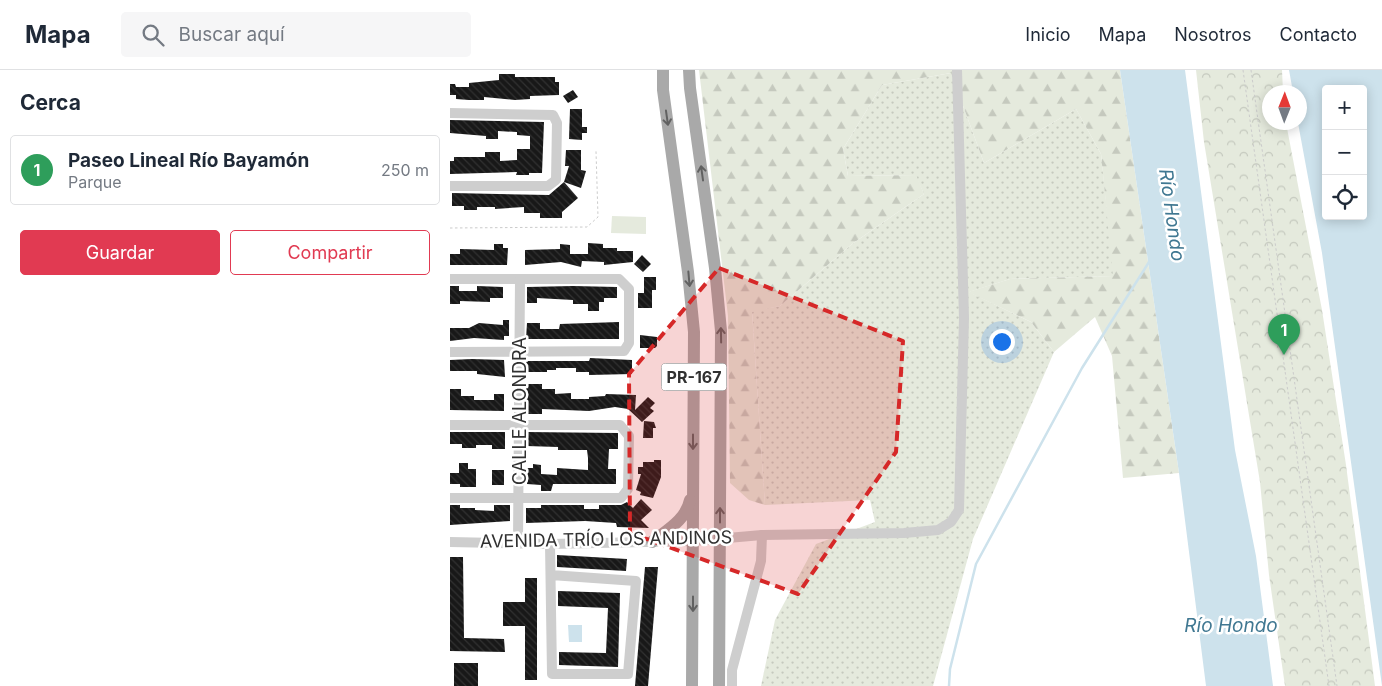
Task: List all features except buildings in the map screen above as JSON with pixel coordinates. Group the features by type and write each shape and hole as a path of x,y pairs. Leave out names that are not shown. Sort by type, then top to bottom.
{"main road":[{"name":"PR-167","path":"663,70 663,90 688,272 694,332 692,686"},
{"name":"PR-167","path":"690,70 690,88 715,268 721,331 719,686"},
{"path":"652,542 684,515 689,508 693,483"}],"street":[{"name":"AVENIDA TRÍO LOS ANDINOS","path":"450,542 550,544 652,542 762,535 938,530 952,522 959,510 964,318 957,70"},
{"path":"450,113 553,115 557,123 556,180 548,186 450,186"},
{"path":"450,279 619,279 629,289 628,344 624,351 450,352"},
{"name":"CALLE ALONDRA","path":"518,542 520,279"},
{"path":"450,424 620,425 629,436 628,489 621,498 450,498"},
{"path":"732,686 732,670 761,561 762,535"},
{"path":"550,544 552,674 628,674 636,581 551,575"}],"path":[{"path":"1243,70 1329,686"},
{"path":"1250,70 1337,686"},
{"path":"450,228 587,227 598,217 596,151"}],"highlighted area":[{"path":"719,268 903,341 896,452 798,594 630,533 629,374"}],"green space":[{"path":"699,70 1120,70 1179,473 1123,478 1112,356 1095,317 1054,352 1031,322 968,292 1010,279 1113,276 1101,154 1076,109 984,163 951,73 882,85 843,149 848,176 916,175 924,194 852,244 780,306 752,312 765,505 749,500 730,483 728,316"},
{"path":"1196,70 1282,70 1283,85 1262,85 1262,130 1287,130 1322,310 1346,465 1375,686 1285,686 1269,575 1260,482 1204,142"},
{"path":"951,73 984,163 1076,109 1101,154 1114,276 1010,279 969,292 1031,322 1054,352 973,539 933,686 761,686 775,620 816,544 875,522 870,500 765,505 752,311 780,306 852,244 924,194 915,175 848,176 843,149 882,85"},
{"path":"612,216 646,217 646,234 611,233"}],"water":[{"name":"Río Hondo","path":"1120,70 1185,70 1235,450 1256,556 1273,686 1206,686 1179,473"},
{"path":"1289,70 1382,70 1382,686 1322,253 1299,130 1307,130 1307,85 1292,85"},
{"path":"568,625 582,625 582,642 569,642"}],"waterway":[{"path":"949,686 950,669 976,564 1082,368 1149,262"}],"place":[{"name":"Paseo Lineal Río Bayamón","path":"1284,355"}]}
